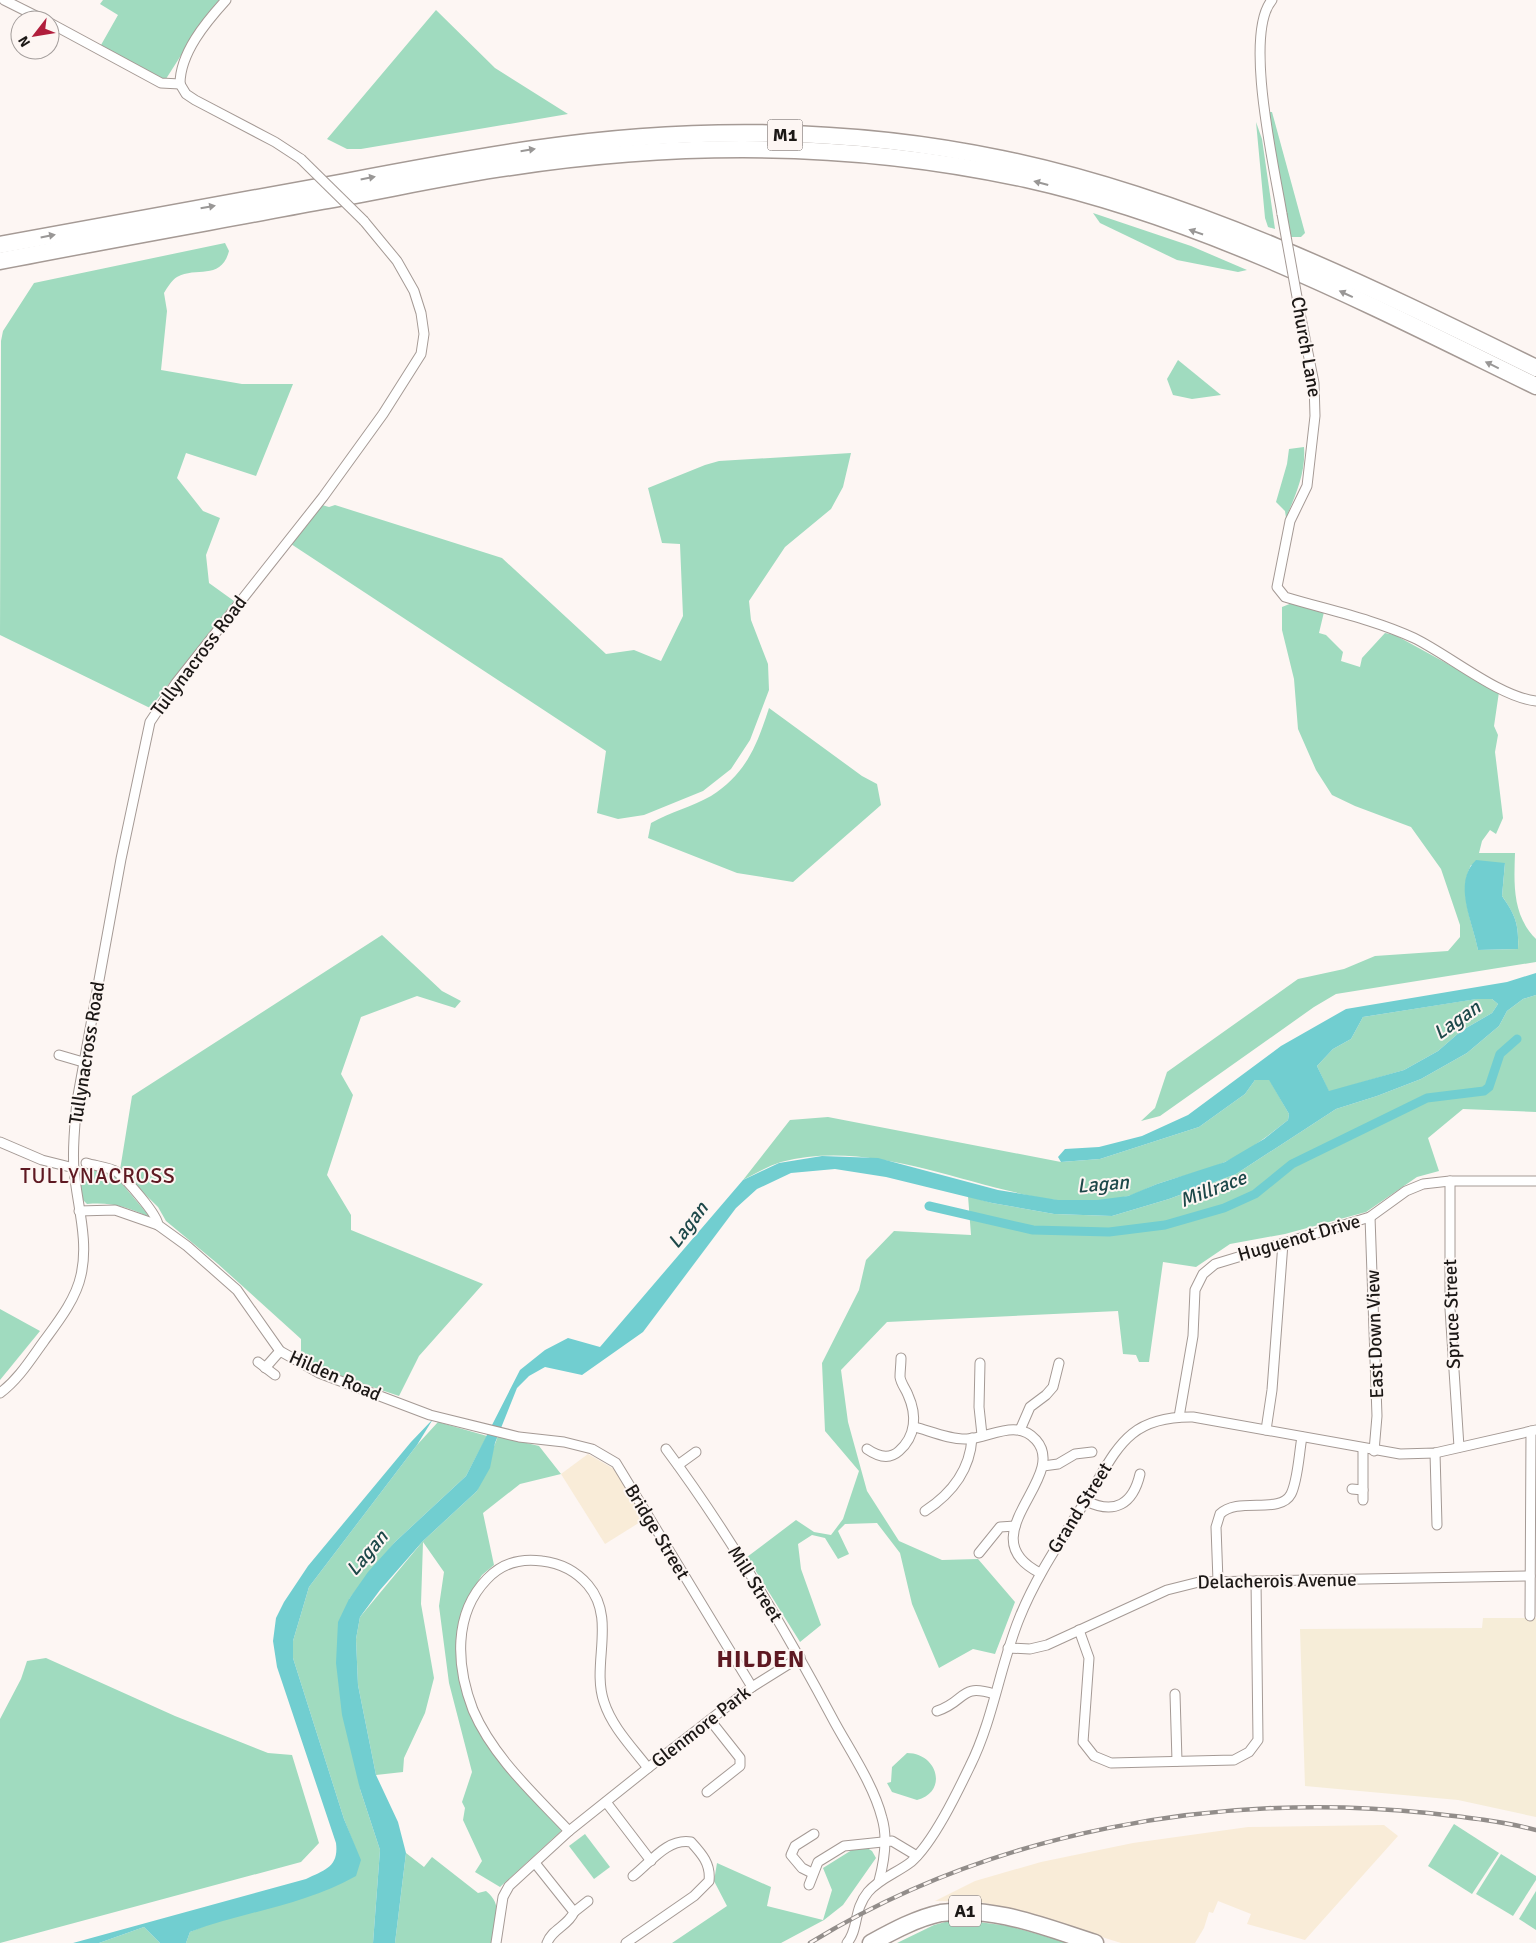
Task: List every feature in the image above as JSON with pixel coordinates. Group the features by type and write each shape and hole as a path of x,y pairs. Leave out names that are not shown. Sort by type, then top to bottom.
{"highway":[{"name":"M1","path":"0,245 443,163 537,148 617,139 694,135 832,136 922,146 1001,158 1126,192 1284,250 1536,368"},
{"name":"M1","path":"0,261 509,167 634,153 708,150 832,151 896,157 966,167 1029,180 1105,200 1224,242 1344,293 1536,386"},
{"name":"A1","path":"871,1943 918,1921 940,1914 966,1911 1030,1922 1094,1943"}],"street":[{"path":"4,0 24,10"},
{"path":"60,28 161,82 180,84 180,74 185,58 213,14 226,0"},
{"name":"Church Lane","path":"1272,0 1264,18 1260,69 1282,214 1316,400 1307,486 1288,529 1277,587 1285,598 1367,620 1414,638 1498,688 1518,697 1536,702"},
{"name":"Tullynacross Road","path":"0,1393 26,1367 70,1303 81,1275 83,1242 74,1168 73,1135 83,1062 121,859 150,722 176,683 328,490 394,401 421,354 424,334 421,313 414,292 397,261 364,221 301,159 276,142 195,100 186,94 180,84"},
{"path":"59,1055 83,1062"},
{"path":"0,1142 42,1160 74,1168"},
{"name":"Hilden Road","path":"86,1163 116,1171 152,1211 158,1220 158,1225"},
{"name":"Huguenot Drive","path":"1180,1417 1193,1336 1195,1290 1203,1274 1215,1264 1223,1260 1370,1217 1414,1187 1450,1181 1536,1181"},
{"name":"Spruce Street","path":"1450,1181 1450,1309 1459,1447"},
{"name":"Hilden Road","path":"79,1212 115,1210 158,1225 187,1246 236,1290 280,1351 319,1373 430,1415 472,1425"},
{"name":"East Down View","path":"1370,1217 1377,1416 1374,1451"},
{"path":"1266,1430 1272,1390 1284,1243"},
{"path":"275,1375 261,1365 280,1351"},
{"path":"867,1449 883,1456 896,1454 901,1450 915,1427 911,1402 900,1376 901,1358"},
{"path":"980,1363 979,1407 982,1436"},
{"path":"1020,1430 1030,1407 1053,1387 1059,1363"},
{"name":"Grand Street","path":"847,1943 854,1933 858,1908 868,1892 879,1882 917,1856 927,1844 970,1766 982,1736 1018,1619 1040,1573 1111,1458 1126,1438 1149,1423 1180,1417 1194,1417 1374,1451 1412,1454 1435,1453 1534,1430"},
{"name":"Bridge Street","path":"472,1425 518,1437 564,1442 592,1449 616,1464 752,1687"},
{"path":"915,1427 960,1439 982,1436 1000,1430 1020,1430 1031,1435 1039,1444 1043,1456 1042,1466 1015,1526 1014,1546 1017,1557 1026,1566 1040,1573"},
{"path":"1530,1616 1534,1430"},
{"path":"1218,1581 1216,1526 1220,1514 1232,1506 1275,1504 1286,1499 1292,1489 1302,1437"},
{"path":"925,1511 941,1499 960,1476 969,1459 972,1438"},
{"name":"Mill Street","path":"666,1449 724,1533 800,1657 878,1806 883,1819 884,1843 879,1882"},
{"path":"1352,1489 1363,1495 1363,1449"},
{"path":"678,1465 696,1452"},
{"path":"1042,1466 1052,1466 1075,1454 1092,1452"},
{"path":"1435,1453 1437,1525"},
{"path":"1086,1501 1111,1507 1126,1502 1135,1492 1140,1474"},
{"path":"979,1553 1000,1527 1015,1526"},
{"path":"569,1831 494,1747 474,1710 470,1698 462,1669 462,1622 476,1590 492,1573 508,1564 527,1559 552,1562 573,1571 588,1585 596,1598 603,1625 601,1676 604,1701 616,1727 648,1768"},
{"name":"Delacherois Avenue","path":"1008,1648 1020,1650 1038,1647 1174,1587 1218,1581 1530,1576"},
{"path":"1079,1630 1089,1658 1082,1733 1088,1750 1094,1756 1112,1763 1234,1760 1249,1752 1258,1740 1256,1581"},
{"name":"Glenmore Park","path":"496,1943 503,1897 509,1886 569,1831 648,1768 752,1687 800,1657"},
{"path":"937,1711 954,1704 968,1691 976,1689 994,1694"},
{"path":"1175,1694 1177,1760"},
{"path":"707,1792 740,1766 741,1763 740,1758 710,1720"},
{"path":"606,1802 651,1861"},
{"path":"812,1873 802,1868 791,1855 795,1846 814,1834"},
{"path":"626,1943 694,1896 709,1882 709,1865 691,1842 681,1840 670,1845 633,1876"},
{"path":"809,1885 812,1873 818,1862 844,1846 892,1842 917,1856"},
{"path":"535,1863 574,1912"},
{"path":"547,1943 549,1936 570,1920 574,1912 588,1901"}],"shaded area":[{"path":"588,1454 614,1469 645,1519 605,1544 561,1474"},
{"path":"1483,1618 1536,1618 1536,1817 1458,1800 1305,1786 1300,1629 1482,1628"},
{"path":"1384,1825 1398,1836 1305,1940 1247,1924 1251,1914 1218,1901 1213,1913 1209,1912 1204,1928 1195,1943 1121,1943 1015,1910 980,1902 935,1901 975,1881 1041,1862 1133,1843 1248,1827"}],"green space":[{"path":"103,0 219,0 208,13 164,82 101,45 118,15 100,4"},
{"path":"436,10 495,68 568,114 361,149 347,149 327,139"},
{"path":"1268,112 1272,112 1305,233 1301,237 1290,237"},
{"path":"1256,122 1262,139 1275,229 1268,227 1265,218"},
{"path":"1093,213 1191,246 1247,270 1238,272 1177,260 1100,223"},
{"path":"225,243 229,251 220,266 214,270 177,277 171,282 164,293 167,311 161,370 242,384 293,384 256,476 186,453 177,478 203,511 220,518 206,555 209,583 234,601 150,708 0,635 1,341 3,331 34,283"},
{"path":"1178,360 1221,395 1192,399 1173,395 1167,379"},
{"path":"1304,447 1302,474 1286,518 1285,511 1276,502 1287,464 1289,449"},
{"path":"851,453 843,487 831,509 785,547 749,601 751,620 768,664 769,690 750,740 731,769 703,791 644,815 618,819 597,813 606,751 291,544 322,505 329,507 335,505 502,558 606,654 634,650 661,661 683,616 680,544 662,543 648,488 719,461"},
{"path":"1292,603 1324,612 1319,633 1326,635 1343,652 1341,661 1360,667 1362,658 1385,633 1395,635 1499,692 1494,726 1498,735 1495,752 1503,818 1496,834 1490,830 1482,841 1479,853 1515,853 1516,899 1522,920 1536,939 1536,962 1336,994 1314,1007 1160,1116 1141,1121 1155,1108 1167,1072 1298,979 1344,969 1375,956 1448,951 1460,937 1460,925 1441,869 1411,827 1355,806 1332,795 1316,770 1298,729 1294,679 1282,630 1282,607","holes":["1505,863 1502,896 1511,909 1516,921 1518,949 1478,950 1467,908 1465,886 1471,865"]},
{"path":"769,708 862,776 877,784 881,805 793,882 737,873 648,838 651,823 711,796 733,778 749,758"},
{"path":"382,935 442,991 461,1001 455,1008 417,996 361,1017 341,1074 353,1095 327,1175 351,1215 351,1230 483,1284 419,1356 399,1396 325,1371 301,1358 301,1339 218,1264 166,1221 158,1207 120,1170 132,1096"},
{"path":"1536,995 1536,1112 1463,1109 1428,1138 1439,1171 1417,1177 1366,1212 1285,1234 1230,1244 1196,1267 1163,1262 1149,1362 1139,1362 1136,1355 1123,1354 1118,1311 887,1322 841,1370 848,1422 867,1491 899,1541 942,1560 978,1559 1015,1602 995,1654 973,1649 939,1668 912,1604 900,1553 877,1523 845,1524 838,1531 849,1554 838,1559 825,1538 812,1535 798,1544 801,1569 821,1625 800,1642 747,1557 796,1520 814,1532 831,1535 843,1519 859,1471 825,1431 822,1363 859,1290 866,1260 894,1231 971,1235 968,1196 992,1203 1054,1214 1112,1216 1169,1199 1236,1174 1336,1109 1421,1079 1467,1053 1499,1026 1507,1011 1523,999"},
{"path":"1476,999 1492,999 1498,1004 1492,1013 1461,1031 1438,1051 1404,1070 1329,1092 1317,1066 1333,1049 1351,1039 1363,1017"},
{"path":"1269,1079 1289,1114 1288,1120 1234,1158 1120,1198 1093,1201 1056,1200 1022,1194 885,1160 850,1156 816,1156 781,1162 743,1180 790,1120 828,1117 1061,1162 1100,1159 1199,1127 1245,1094 1255,1080"},
{"path":"78,1166 111,1174 118,1179 150,1217 119,1206 87,1204 83,1200"},
{"path":"0,1309 40,1331 0,1380"},
{"path":"438,1422 487,1436 466,1476 395,1542 349,1599 360,1789 380,1850 373,1943 186,1943 190,1932 360,1860 344,1819 293,1658 293,1641 309,1587 417,1445"},
{"path":"498,1436 539,1446 561,1474 520,1484 483,1513 494,1565 482,1575 468,1597 459,1622 457,1645 473,1718 560,1827 561,1831 500,1887 475,1872 482,1861 463,1820 465,1808 462,1802 472,1772 449,1683 439,1606 444,1572 423,1542 421,1604 434,1678 425,1713 404,1758 403,1772 376,1775 358,1685 356,1639 360,1617 423,1541 477,1491"},
{"path":"46,1658 175,1716 268,1753 292,1755 319,1843 301,1862 0,1943 0,1719 21,1679 27,1661"},
{"path":"907,1753 926,1759 932,1765 935,1773 936,1781 933,1789 927,1795 917,1800 892,1792 887,1783 891,1782 892,1767"},
{"path":"1454,1824 1499,1853 1472,1894 1428,1866"},
{"path":"585,1834 610,1867 594,1879 569,1846"},
{"path":"864,1846 872,1851 876,1858 843,1905 824,1920 781,1943 672,1943 727,1906 714,1881 717,1863 771,1887 767,1906 823,1920 832,1890 823,1868 855,1848"},
{"path":"406,1853 424,1867 432,1857 478,1893 486,1891 492,1896 497,1908 497,1914 492,1943 395,1943"},
{"path":"1501,1854 1536,1876 1536,1880 1513,1916 1476,1894"},
{"path":"1536,1891 1536,1930 1519,1919"},
{"path":"956,1919 1009,1926 1069,1943 897,1943 934,1925"},
{"path":"144,1927 160,1943 99,1943"}],"water":[{"path":"1476,860 1505,863 1502,896 1511,909 1516,921 1518,949 1478,950 1466,903 1465,891 1465,880 1469,869"},
{"path":"1536,973 1536,995 1523,999 1507,1011 1499,1026 1467,1053 1421,1079 1336,1109 1236,1174 1169,1199 1112,1216 1054,1214 992,1203 886,1177 835,1169 791,1173 757,1189 736,1208 643,1332 582,1375 545,1367 529,1376 517,1388 495,1443 490,1468 477,1491 423,1541 380,1590 360,1617 356,1639 358,1685 376,1775 398,1822 406,1853 395,1943 373,1943 380,1850 360,1789 342,1715 336,1663 338,1622 349,1599 368,1572 395,1542 466,1476 520,1370 545,1350 568,1338 600,1347 743,1180 779,1163 822,1156 878,1158 998,1190 1058,1200 1097,1200 1128,1196 1157,1184 1225,1162 1264,1139 1288,1120 1289,1114 1269,1080 1255,1080 1245,1094 1199,1127 1100,1159 1061,1162 1058,1157 1065,1149 1099,1147 1142,1136 1188,1115 1281,1046 1346,1009 1507,982","holes":["1477,999 1492,999 1498,1004 1492,1013 1461,1031 1438,1051 1404,1070 1329,1091 1317,1066 1333,1049 1351,1039 1363,1017"]},
{"path":"433,1419 417,1445 309,1587 293,1641 293,1658 344,1819 361,1860 356,1876 336,1886 295,1901 190,1932 186,1943 160,1943 144,1927 99,1943 73,1943 306,1879 325,1870 333,1863 336,1843 277,1667 273,1641 276,1618 284,1602 308,1566 411,1442"}],"waterway":[{"name":"Millrace","path":"929,1206 1033,1230 1109,1232 1165,1225 1224,1208 1255,1194 1292,1164 1427,1098 1484,1091 1489,1087 1500,1054 1517,1039"}],"railway":[{"path":"810,1943 880,1905 953,1873 1029,1847 1108,1828 1188,1815 1268,1808 1349,1808 1455,1816 1536,1830"}],"district":[{"name":"TULLYNACROSS","path":"98,1176"},
{"name":"HILDEN","path":"761,1659"}],"water label":[{"name":"Lagan","path":"1457,1020"},
{"name":"Lagan","path":"1103,1184"},
{"name":"Lagan","path":"688,1225"},
{"name":"Lagan","path":"367,1553"}]}
